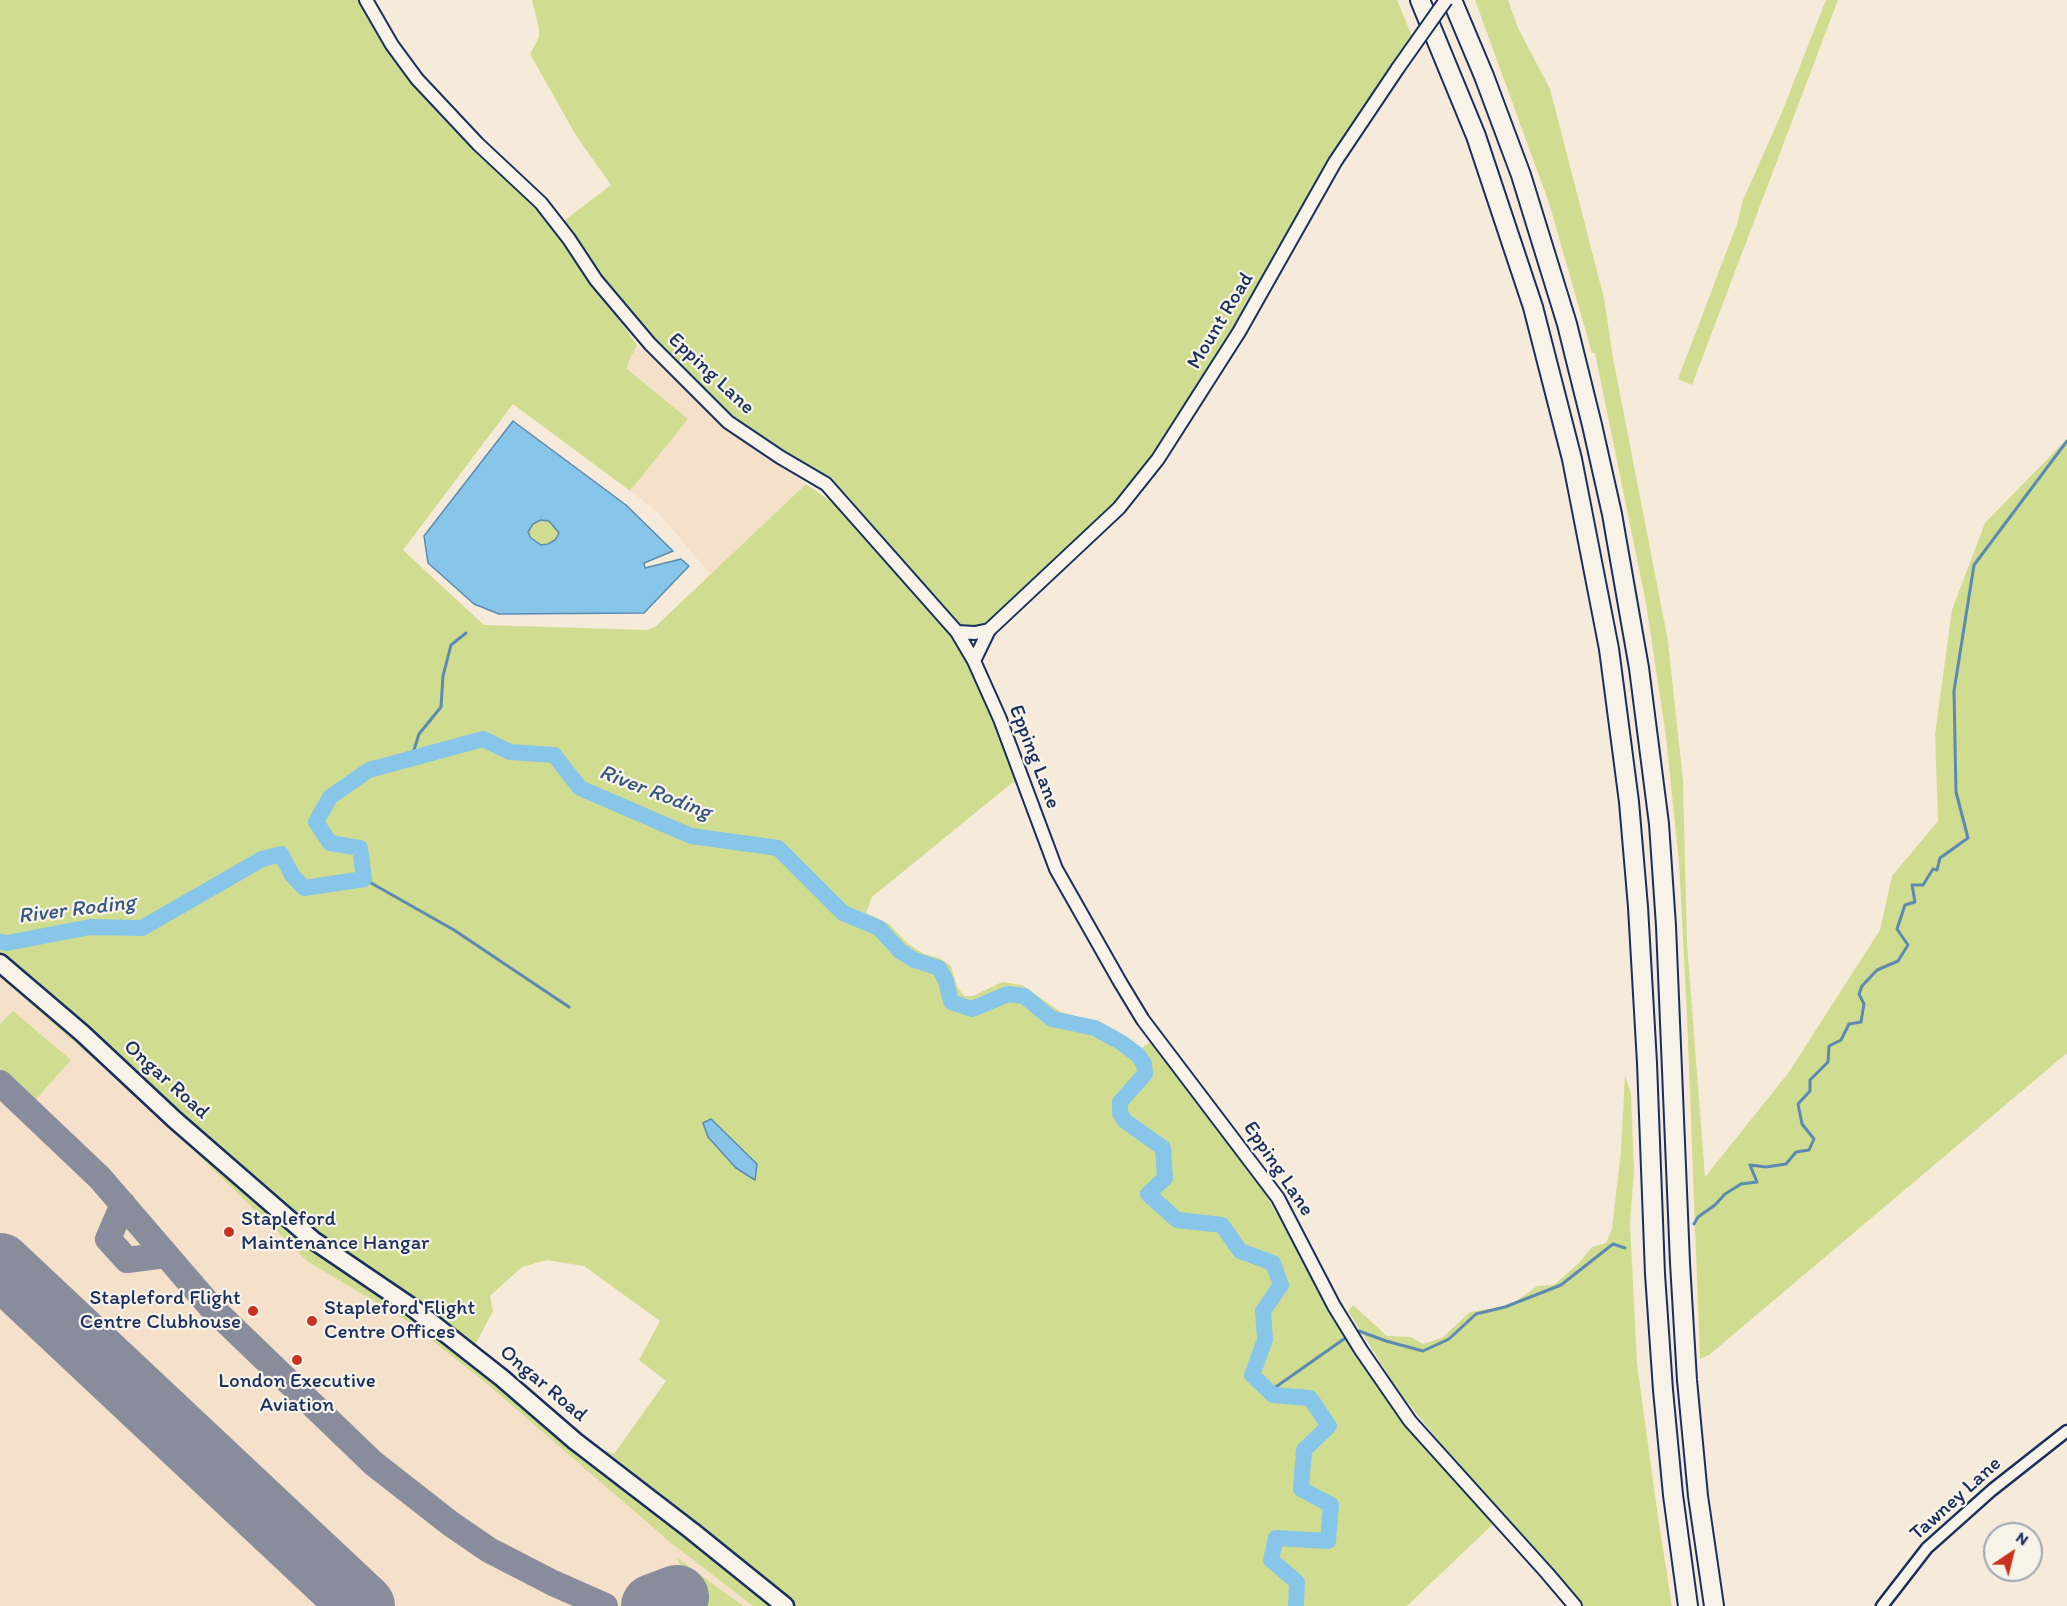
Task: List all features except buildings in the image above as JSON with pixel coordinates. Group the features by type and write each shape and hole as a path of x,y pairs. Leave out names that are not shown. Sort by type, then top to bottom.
{"highway":[{"path":"1420,0 1476,136 1533,307 1572,459 1605,628 1617,700 1633,846 1644,1011 1660,1358 1673,1495 1688,1606"},
{"path":"1452,0 1504,126 1558,294 1601,461 1640,668 1659,824 1666,926 1688,1389 1698,1496 1714,1606"}],"main road":[{"name":"Ongar Road","path":"0,963 82,1033 175,1120 313,1240 412,1308 502,1378 575,1441 785,1606"}],"street":[{"name":"Epping Lane","path":"366,0 392,45 417,79 478,144 541,203 616,306 666,361 728,422 826,484 957,632 974,661 1004,729 1050,856 1143,1020 1278,1198 1334,1306 1405,1414 1430,1445 1547,1572 1575,1606"},
{"name":"Mount Road","path":"974,661 989,630 1119,508 1158,459 1239,332 1335,162 1446,0"},
{"path":"957,632 989,630"},
{"name":"Tawney Lane","path":"1882,1606 1935,1541 1992,1490 2067,1431"}],"shaded area":[{"path":"637,345 744,441 806,484 711,575 657,511 630,491 688,419 627,369"},
{"path":"0,977 152,1110 307,1261 407,1321 487,1384 671,1543 753,1606 0,1606"}],"green space":[{"path":"0,0 359,0 390,49 537,205 637,345 627,369 688,419 630,491 513,404 403,550 484,625 647,630 655,627 806,484 839,507 944,627 965,655 1018,778 872,897 866,913 889,924 907,943 924,954 939,958 951,966 957,986 964,996 973,996 1002,982 1022,985 1061,1012 1102,1023 1140,1049 1152,1041 1257,1179 1335,1317 1401,1415 1493,1524 1407,1606 753,1606 671,1543 487,1384 407,1321 307,1261 152,1110 0,977","holes":["547,1260 584,1266 660,1321 639,1360 666,1381 614,1454 597,1447 475,1345 493,1311 490,1296 522,1267"]},
{"path":"532,0 1397,0 1412,36 1345,137 1229,336 1131,487 990,621 967,628 957,624 864,518 849,497 829,480 730,419 667,358 597,279 561,223 611,185 577,137 530,54 539,37"},
{"path":"1475,0 1508,0 1518,28 1550,89 1604,298 1613,358 1668,641 1683,781 1687,943 1705,1177 1789,1072 1880,930 1892,876 1938,821 1935,734 1952,610 1985,523 2067,439 2067,1053 1709,1355 1700,1359 1679,862 1666,737 1646,603 1595,353 1592,353 1549,203"},
{"path":"1826,0 1838,0 1692,385 1678,379 1737,224 1743,200 1780,117"},
{"path":"541,520 549,521 559,533 555,540 542,545 531,538 528,532 533,524"},
{"path":"13,1011 71,1060 35,1100 0,1068 0,1024"},
{"path":"1625,1075 1631,1093 1634,1171 1630,1223 1637,1364 1672,1606 1582,1606 1468,1477 1399,1392 1348,1311 1353,1305 1387,1336 1411,1337 1423,1344 1442,1338 1470,1312 1511,1305 1537,1286 1554,1285 1579,1263 1592,1247 1606,1243 1612,1229 1621,1151"},
{"path":"676,1557 743,1606 703,1606"}],"water":[{"path":"513,421 626,505 673,551 644,563 645,568 681,559 689,566 644,613 499,614 474,604 428,563 424,536","holes":["541,520 549,521 559,533 555,540 541,545 531,538 528,532 533,524"]},
{"path":"711,1119 757,1164 755,1180 736,1168 708,1137 703,1123"}],"waterway":[{"path":"1694,1224 1698,1217 1715,1205 1725,1194 1741,1184 1757,1182 1750,1165 1766,1167 1786,1164 1796,1152 1809,1150 1814,1139 1802,1124 1798,1104 1810,1091 1810,1080 1828,1062 1829,1046 1841,1040 1849,1024 1861,1022 1864,1004 1859,994 1862,986 1877,970 1898,961 1908,945 1897,929 1905,905 1915,902 1912,885 1923,885 1933,869 1937,870 1940,858 1968,838 1956,792 1954,691 1974,565 2067,441"},
{"path":"411,759 419,734 441,707 443,676 451,645 466,633"},
{"name":"River Roding","path":"0,942 7,943 90,927 142,928 262,859 281,854 292,875 304,888 364,879 360,848 330,843 316,822 330,797 369,770 483,739 510,752 554,755 580,788 691,836 778,848 843,913 879,928 900,951 914,960 939,968 946,981 951,1002 972,1009 1008,994 1024,996 1052,1019 1095,1028 1138,1055 1144,1064 1145,1074 1120,1102 1120,1113 1125,1121 1163,1148 1165,1178 1148,1194 1177,1220 1222,1225 1240,1251 1273,1263 1281,1285 1263,1311 1265,1340 1252,1375 1273,1395 1310,1398 1329,1426 1304,1450 1301,1489 1331,1505 1328,1541 1276,1538 1271,1560 1297,1582 1296,1606"},
{"path":"364,879 454,930 569,1007"},
{"path":"1359,1331 1423,1351 1449,1339 1476,1314 1505,1307 1561,1285 1613,1244 1625,1248"},
{"path":"1270,1391 1344,1339"}],"taxiway":[{"path":"0,1083 100,1178 211,1307 373,1463 451,1524 489,1550 553,1583 605,1606"},
{"path":"123,1204 108,1239 127,1260 166,1255"}],"runway":[{"path":"0,1265 363,1606"},
{"path":"653,1606 677,1597"}],"place":[{"name":"Stapleford Maintenance Hangar","path":"229,1232"},
{"name":"Stapleford Flight Centre Clubhouse","path":"253,1311"},
{"name":"Stapleford Flight Centre Offices","path":"312,1321"},
{"name":"London Executive Aviation","path":"297,1360"}]}
